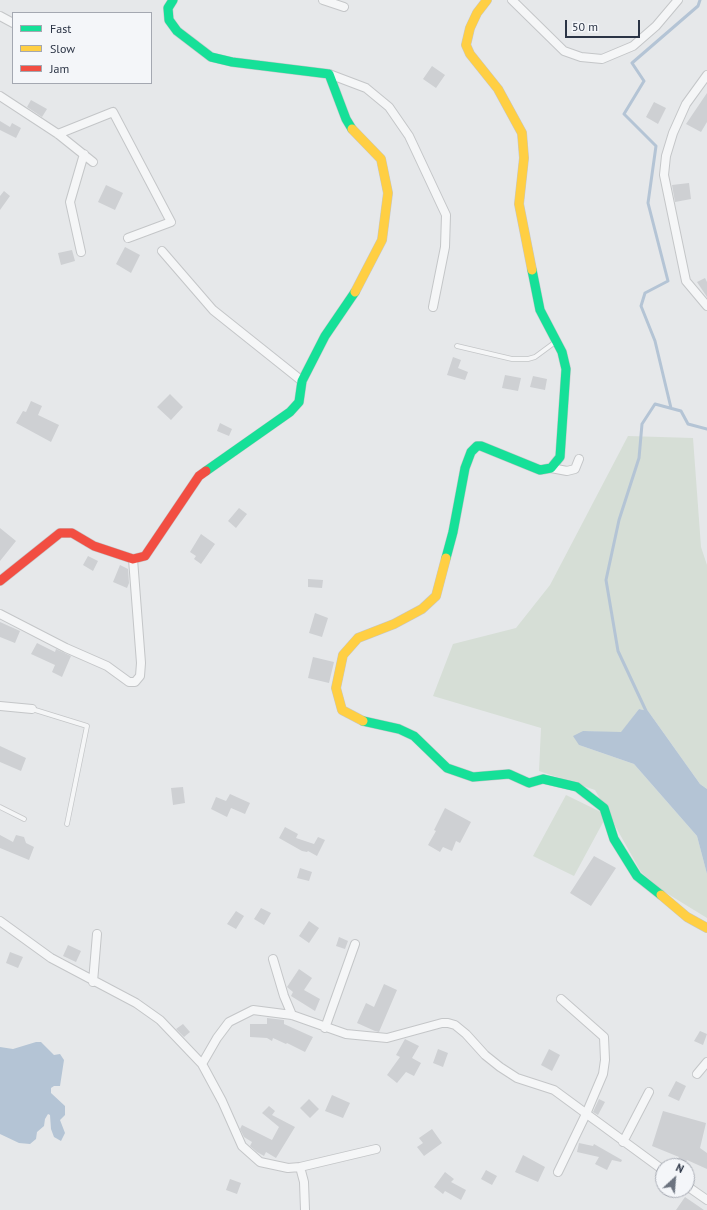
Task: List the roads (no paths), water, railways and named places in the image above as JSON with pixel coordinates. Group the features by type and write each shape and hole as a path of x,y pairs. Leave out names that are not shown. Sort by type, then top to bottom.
{"street":[{"path":"173,0 168,8 169,20 177,31 211,57 232,62 329,74 366,88 389,107 409,136 446,215 445,247 433,307"},
{"path":"323,0 344,7"},
{"path":"487,0 476,13 470,28 466,45 470,54 498,89 522,133 524,158 519,204 540,310 562,352 566,369 560,457 551,468"},
{"path":"512,0 564,51 582,57 602,59 633,46 656,26 678,0"},
{"path":"0,16 12,22"},
{"path":"0,581 60,534 72,533 94,546 133,559 145,556 199,476 290,412 299,402 302,381 325,336 352,297 382,240 388,193 381,159 354,132 346,119 329,74"},
{"path":"707,75 686,104 673,132 666,156 664,175 686,281 707,306"},
{"path":"0,96 58,134 93,162"},
{"path":"58,134 113,112 171,222 128,238"},
{"path":"80,252 70,202 84,154"},
{"path":"162,251 213,310 302,381"},
{"path":"579,459 575,469 567,471 551,468 540,470 481,446 477,446 471,452 465,468 453,532 436,596 422,609 394,624 358,638 344,656 336,688 342,710 359,720 380,724 404,731 414,736 448,768 473,777 509,774 529,783 543,779 577,787 604,808 614,839 637,876 687,917 707,928"},
{"path":"0,614 66,648 107,666 128,682 135,682 140,676 141,663 133,559"},
{"path":"0,706 32,709"},
{"path":"0,921 51,958 93,982 136,1003 160,1020 202,1064 222,1101 242,1146 260,1162 288,1168 376,1149"},
{"path":"93,982 97,934"},
{"path":"325,1028 355,944"},
{"path":"273,960 284,996 292,1014"},
{"path":"558,1172 586,1114 604,1068 604,1037 561,998"},
{"path":"202,1064 217,1038 229,1022 253,1010 292,1014 325,1028 346,1034 387,1038 442,1023 455,1025 485,1055 500,1067 517,1078 554,1090 655,1164"},
{"path":"697,1074 707,1062"},
{"path":"623,1142 649,1092"},
{"path":"300,1166 304,1182 305,1210"},
{"path":"695,1192 707,1200"}],"lane":[{"path":"458,346 512,359 528,359 535,358 556,341"},
{"path":"32,709 87,726 67,824"},
{"path":"0,807 24,819"}],"water":[{"path":"639,709 648,711 700,784 707,789 707,874 697,836 634,764 579,745 573,736 583,731 621,732"},
{"path":"36,1042 41,1042 54,1055 60,1054 64,1060 60,1086 54,1086 51,1088 51,1093 65,1106 65,1115 60,1120 65,1133 61,1141 54,1137 51,1129 50,1115 48,1114 45,1119 44,1126 37,1132 36,1139 30,1144 19,1143 0,1134 0,1047 13,1049"}],"waterway":[{"path":"671,408 655,341 641,306 645,293 668,281 648,203 656,146 624,114 644,81 632,63 698,6 700,0"},
{"path":"647,713 618,651 606,580 619,520 639,458 642,424 655,404 681,411 688,424 707,429"}]}
